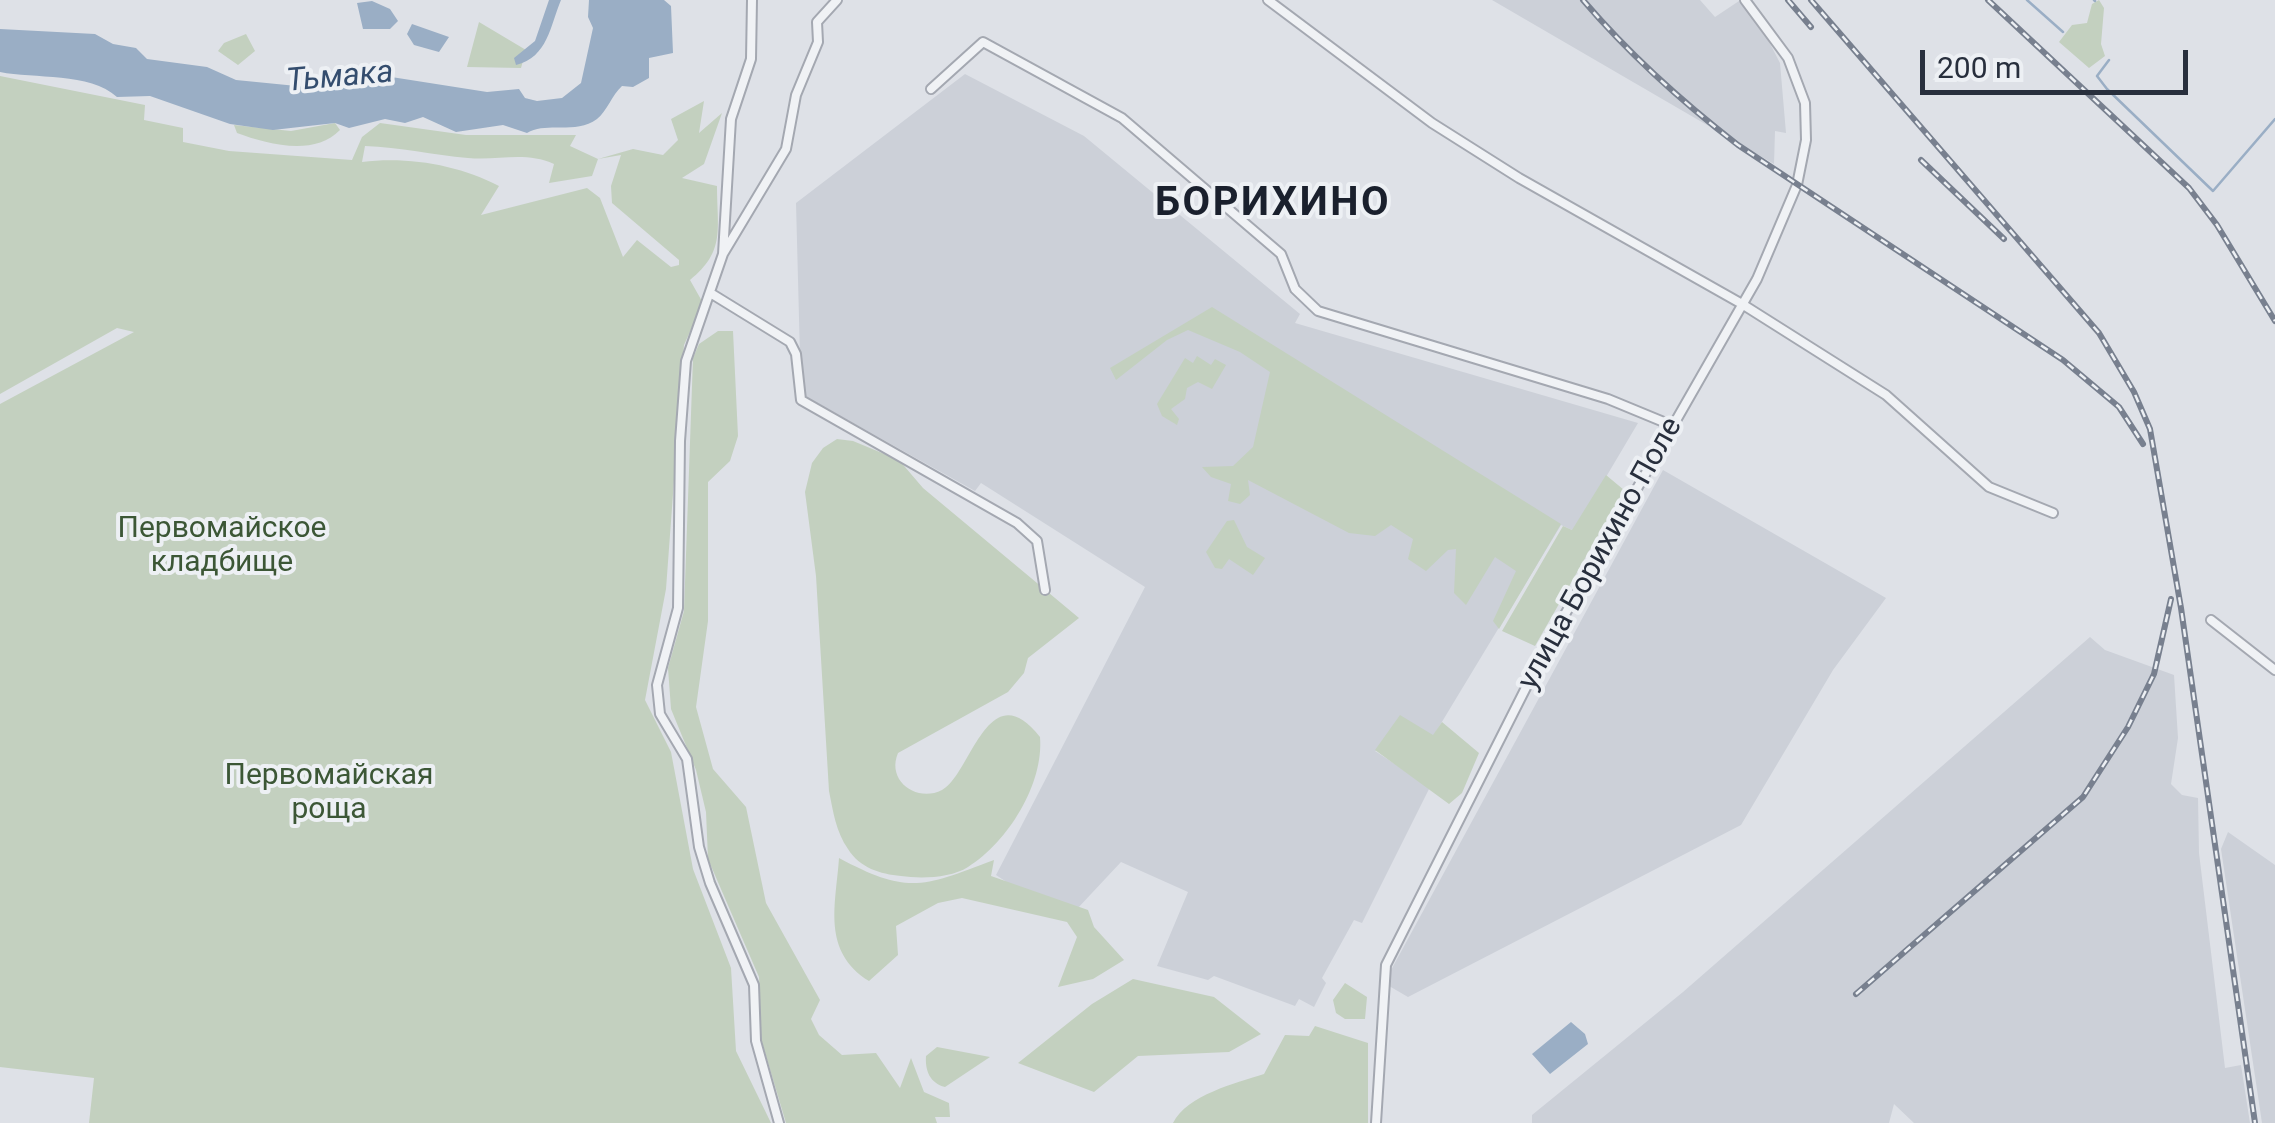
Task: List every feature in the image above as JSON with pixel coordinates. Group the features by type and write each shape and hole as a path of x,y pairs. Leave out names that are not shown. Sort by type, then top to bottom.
{"street":[{"path":"752,0 751,59 731,119 723,254 686,360 680,441 678,608 657,684 660,714 687,759 699,847 710,884 754,985 756,1042 779,1123"},
{"path":"723,254 786,149 796,95 818,42 817,22 837,0"},
{"path":"1268,0 1432,123 1519,178 1742,304 1886,395 1989,487 2053,514"},
{"name":"улица Борихино Поле","path":"1376,1123 1383,972 1548,644 1742,304 1798,184 1808,127 1805,103 1788,58 1745,0"},
{"path":"931,89 983,42 1122,118 1281,254 1295,289 1318,311 1608,399 1672,425"},
{"path":"712,294 790,342 801,400 1018,523 1037,540 1045,590"},
{"path":"2211,620 2275,670"}],"shaded area":[{"path":"1492,0 1700,0 1715,17 1739,1 1763,30 1780,63 1786,133 1775,131 1774,164"},
{"path":"965,74 1084,136 1300,314 1295,323 1638,423 1574,531 1561,525 1434,735 1375,751 1430,787 1362,923 1354,920 1322,978 1326,983 1314,1007 1299,999 1295,1006 1214,976 1208,980 1157,966 1188,892 1121,862 1077,909 1011,885 996,875 1145,587 981,483 975,491 801,394 796,203"},
{"path":"1663,470 1886,598 1833,670 1741,825 1408,997 1384,983"},
{"path":"2090,637 2105,650 2174,675 2178,738 2171,784 2182,795 2198,798 2199,853 2225,1068 2241,1065 2250,1123 1914,1123 1894,1104 1889,1123 1532,1123 1532,1115 1683,992"},
{"path":"2228,832 2275,865 2275,1123 2262,1123 2221,849"}],"green space":[{"path":"2099,0 2104,8 2101,44 2105,56 2089,68 2059,42 2072,25 2087,23 2092,4"},
{"path":"479,22 526,50 521,68 467,67"},
{"path":"246,34 255,51 238,65 218,51 224,43"},
{"name":"Первомайская роща","path":"0,76 145,105 144,120 183,128 183,142 229,151 352,160 362,137 380,123 466,135 576,135 570,146 598,159 633,149 663,155 678,140 671,119 704,101 699,133 722,113 704,164 682,178 717,186 718,227 709,259 690,280 703,303 684,345 666,589 645,700 671,752 693,869 731,968 736,1051 771,1123 89,1123 94,1078 0,1067 0,404 134,332 117,328 0,394","holes":["365,146 479,159 533,158 554,164 549,183 592,176 598,159 621,155 611,186 612,203 679,260 679,265 671,267 637,240 623,257 600,198 587,188 481,215 499,186 433,164 362,162"]},
{"path":"335,123 340,130 304,146 249,137 237,133 234,125 291,131"},
{"path":"1212,307 1561,524 1499,629 1493,621 1516,571 1495,557 1466,605 1454,593 1456,549 1448,550 1426,571 1408,559 1413,539 1391,525 1375,536 1349,533 1248,480 1250,495 1240,504 1228,501 1231,484 1211,477 1202,467 1233,466 1253,447 1270,372 1240,352 1188,330 1167,340 1116,380 1110,368"},
{"path":"718,331 733,331 738,436 730,461 708,482 708,621 696,707 713,769 746,807 766,903 820,1000 811,1019 819,1035 842,1055 876,1053 900,1088 911,1058 924,1092 949,1103 950,1117 935,1117 937,1123 786,1123 761,1039 759,977 708,859 706,812 696,770 671,709 668,668 684,611 693,358 699,344"},
{"path":"1197,356 1211,365 1215,359 1226,365 1212,389 1198,382 1187,388 1185,399 1171,409 1179,419 1177,425 1162,416 1157,404 1185,358 1193,363"},
{"path":"837,439 853,441 899,460 923,488 1079,618 1028,658 1024,673 1008,692 898,753 895,763 900,780 914,791 932,793 952,781 994,721 1007,715 1022,720 1040,737 1036,774 1020,810 997,843 968,867 953,873 909,877 871,869 853,856 836,821 829,791 816,576 805,492 812,463 823,448"},
{"path":"1606,475 1624,490 1535,646 1502,631 1563,526 1572,530"},
{"path":"1234,520 1247,547 1265,558 1253,575 1229,559 1222,569 1215,568 1206,552 1227,521"},
{"path":"1400,715 1433,735 1442,722 1479,753 1462,793 1449,804 1375,750"},
{"path":"839,858 882,878 916,883 994,860 991,876 1088,910 1094,927 1124,960 1093,979 1058,987 1077,937 1067,922 962,898 938,903 896,926 898,955 869,981 854,969 838,941 835,909"},
{"path":"1133,979 1214,997 1261,1034 1229,1052 1138,1056 1094,1092 1018,1063 1092,1004"},
{"path":"1345,983 1367,997 1365,1019 1345,1019 1336,1013 1333,1000"},
{"path":"1315,1026 1368,1043 1368,1123 1173,1123 1201,1098 1264,1074 1285,1035 1309,1036"},
{"path":"937,1047 990,1057 945,1087 932,1079 926,1067 926,1056"}],"water":[{"path":"549,0 561,0 546,39 535,55 516,65 514,58 535,41"},
{"path":"589,0 664,0 671,6 673,53 649,58 649,78 633,87 622,86 601,116 588,124 527,133 503,125 456,132 423,117 405,123 385,119 349,128 335,123 273,130 230,124 150,96 117,97 106,89 77,80 0,72 0,29 95,34 113,44 136,48 147,59 207,67 236,80 317,88 385,76 487,92 519,89 525,98 537,101 562,98 581,83 593,28 588,17"},
{"path":"372,1 390,9 398,21 390,29 363,29 357,3"},
{"path":"412,24 449,37 439,52 414,45 407,34"},
{"path":"1571,1022 1585,1034 1588,1044 1550,1074 1532,1054"}],"waterway":[{"path":"2027,0 2063,32"},
{"path":"2109,60 2097,76 2107,89 2213,191 2275,119"}],"railway":[{"path":"1583,0 1676,94 1738,145 2063,360 2119,407 2143,444"},
{"path":"1788,0 1811,27"},
{"path":"1811,0 2099,333 2134,392 2150,429 2181,608 2255,1123"},
{"path":"1988,0 2189,188 2217,225 2275,321"},
{"path":"1921,160 2004,239"},
{"path":"1856,994 2083,797 2128,727 2154,674 2171,599"}],"district":[{"name":"БОРИХИНО","path":"1273,205"}],"water label":[{"name":"Тьмака","path":"340,78"}],"park label":[{"name":"Первомайское кладбище","path":"222,546"}]}
